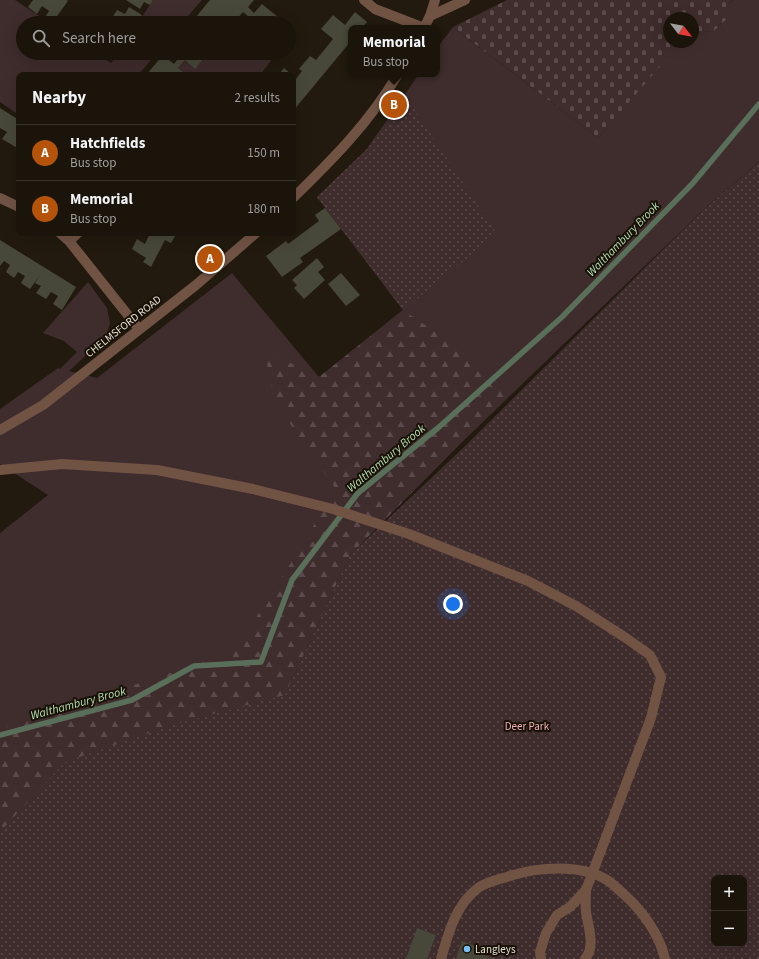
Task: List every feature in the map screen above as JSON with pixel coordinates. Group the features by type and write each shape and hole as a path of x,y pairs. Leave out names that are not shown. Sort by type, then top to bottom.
{"street":[{"path":"364,0 375,9 416,25"},
{"path":"426,25 435,0"},
{"path":"430,16 465,0"},
{"path":"296,195 336,156 365,123 396,77"},
{"path":"0,198 16,206"},
{"path":"63,236 69,241 139,329"},
{"path":"69,241 75,236"},
{"name":"CHELMSFORD ROAD","path":"0,430 43,405 196,284 252,236"},
{"path":"0,470 62,464 157,470 253,489 333,509 409,534 528,581 576,606 650,655 661,677 651,718 586,890 586,912 591,933 588,955 585,959"},
{"path":"441,959 454,920 468,900 479,888 517,874 536,870 574,869 607,880 638,909 653,928 660,942 665,959"},
{"path":"541,959 540,952 546,933 556,915 570,907 586,890"}],"green space":[{"path":"0,0 15,0 39,16 16,16 16,60 106,60 111,63 113,60 151,60 141,72 16,72 16,113 0,102"},
{"path":"153,0 202,0 188,16 143,16"},
{"path":"507,0 733,0 728,4 728,18 714,31 699,32 699,12 663,12 663,48 676,48 598,138 453,27"},
{"path":"733,0 759,0 759,162 702,211 458,446 350,555 285,695 0,832 0,533 48,495 0,464 0,409 58,368 60,369 77,352 64,341 43,333 88,282 107,308 110,323 106,337 69,371 97,378 232,273 319,377 403,310 317,197 366,150 417,77 440,77 440,44 453,27 598,138 674,48 699,48 699,32 714,31 728,18 728,4"},
{"path":"185,60 195,68 202,60 271,60 262,72 183,72 178,68"},
{"path":"409,101 497,234 403,310 317,197 366,150"},
{"name":"Deer Park","path":"759,162 759,959 0,959 0,832 65,762 176,724 285,695 350,555 463,448 702,211"},
{"path":"403,310 453,344 507,392 458,446 350,555 285,695 176,724 65,762 0,832 0,729 234,652 336,489 275,402 264,350 319,377"}],"building":[{"path":"33,0 68,1 57,16 46,16 49,11 42,6 37,14 28,7"},
{"path":"126,0 153,0 150,5 144,2 140,9"},
{"path":"210,0 254,0 248,7 254,13 262,4 277,16 248,16 243,12 239,16 197,16"},
{"path":"129,7 142,15 113,16 117,10 125,14"},
{"path":"355,12 367,22 364,25 348,25 348,45 296,107 296,79 302,71 299,69 310,56 316,60 333,39 321,29 333,15 345,25"},
{"path":"159,60 169,60 174,64 177,60 185,60 178,68 183,72 149,72"},
{"path":"185,60 202,60 195,69"},
{"path":"284,68 289,72 281,72"},
{"path":"0,108 16,118 16,147 2,139 7,132 0,128"},
{"path":"325,208 341,229 300,258 303,262 282,277 266,256 286,241 288,244 319,221 315,215"},
{"path":"149,236 175,236 171,243 165,240 151,267 143,262 146,258 132,249 137,239 145,244"},
{"path":"0,240 76,287 62,310 53,304 58,296 51,292 46,299 36,293 41,286 35,283 40,275 30,289 21,283 25,276 18,272 14,278 6,272 10,265 4,261 0,266"},
{"path":"317,258 324,267 318,272 325,280 304,299 294,288 297,285 292,280"},
{"path":"341,273 360,295 346,306 328,284"},
{"path":"417,928 436,935 427,959 406,959"},
{"name":"Langleys","path":"462,941 476,946 474,951 494,959 456,959"}],"waterway":[{"name":"Walthambury Brook","path":"0,735 132,700 194,666 261,662 292,580 358,493 439,427 562,317 693,183 759,104"}],"place":[{"name":"Memorial","path":"394,105"},
{"name":"Hatchfields","path":"210,259"},
{"name":"Langleys","path":"467,949"}]}
